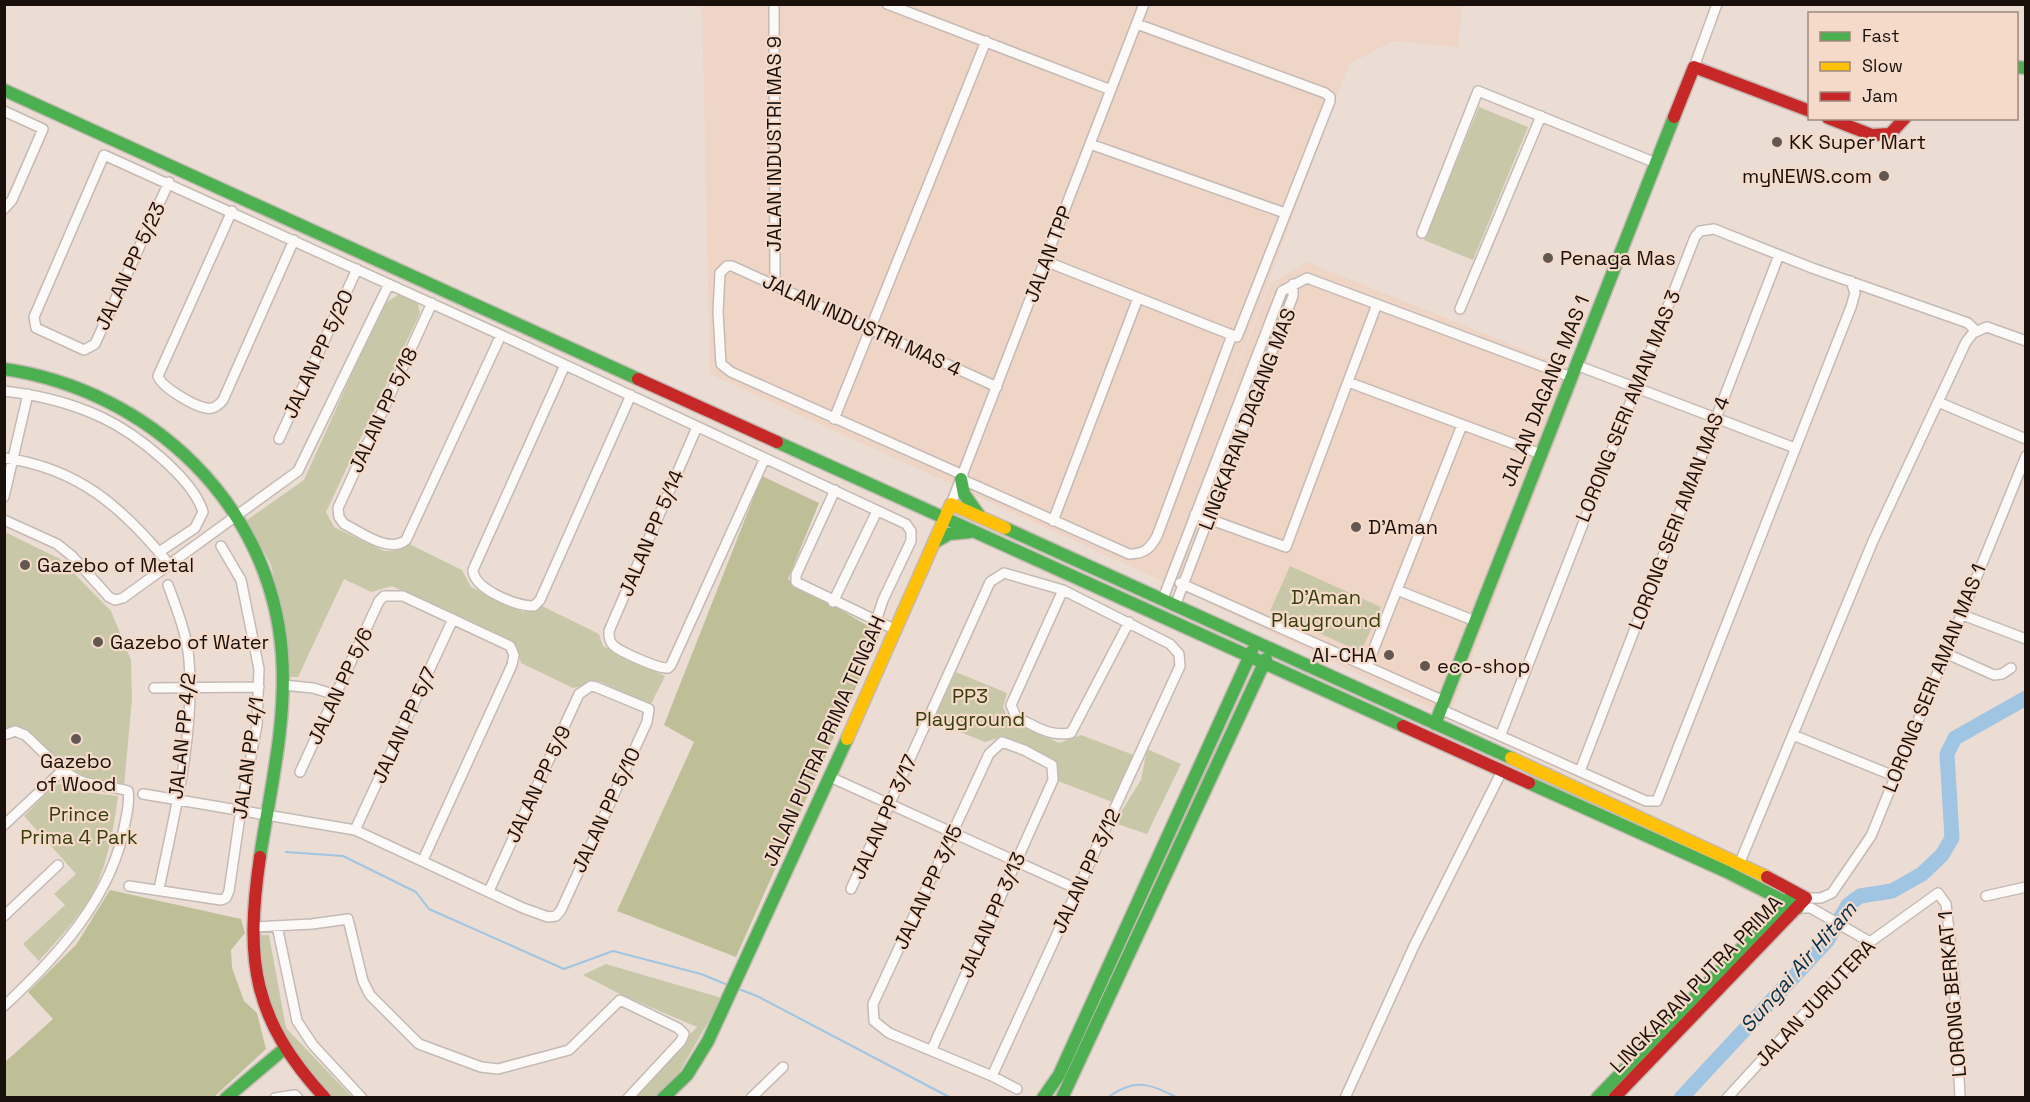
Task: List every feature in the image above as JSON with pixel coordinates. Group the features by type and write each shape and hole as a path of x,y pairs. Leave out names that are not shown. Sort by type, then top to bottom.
{"street":[{"name":"JALAN INDUSTRI MAS 9","path":"774,4 776,284"},
{"path":"887,4 1111,90"},
{"name":"JALAN TPP","path":"951,504 1144,4"},
{"name":"JALAN DAGANG MAS 1","path":"1435,724 1694,68 1717,4"},
{"path":"1045,261 1236,337 1285,213 1330,97 1137,24"},
{"path":"986,41 834,419 1053,521 1129,554 1140,554 1150,547 1157,536 1232,335"},
{"path":"1694,68 1808,111"},
{"path":"4,90 1286,674 1727,872 1803,903"},
{"path":"1422,233 1478,91 1656,163"},
{"path":"4,111 43,129 12,200 4,209"},
{"path":"1460,309 1541,116"},
{"path":"1833,120 1872,135 1890,134 1903,120"},
{"path":"1090,144 1285,213"},
{"name":"JALAN PP 5/23","path":"104,154 169,182 94,344 84,350 36,328 34,317 104,154"},
{"path":"169,182 906,524 911,531 911,541 883,600 876,621"},
{"path":"232,211 158,376 160,383 166,388 207,409 217,407 223,400 294,240"},
{"name":"LORONG SERI AMAN MAS 3","path":"1501,734 1635,388 1695,237 1700,231 1714,229 1851,282 1968,323 1976,331"},
{"name":"LORONG SERI AMAN MAS 4","path":"1580,771 1779,255"},
{"name":"JALAN INDUSTRI MAS 4","path":"834,419 731,372 721,364 718,312 720,273 727,266 776,284 997,387"},
{"name":"JALAN PP 5/20","path":"279,439 357,269"},
{"path":"1293,284 1307,278 1574,371 1635,388 1795,448"},
{"path":"1171,579 1366,666 1580,771 1646,801 1654,802 1661,796 1851,307 1855,293 1851,282"},
{"path":"4,520 57,544 115,600 123,598 298,471 389,284"},
{"name":"LINGKARAN DAGANG MAS","path":"1162,600 1282,291 1293,284"},
{"name":"LINGKARAN DAGANG MAS","path":"1175,606 1293,296 1293,284"},
{"path":"1053,521 1138,298"},
{"name":"JALAN PP 5/18","path":"432,303 338,508 339,517 344,524 390,546 399,546 406,540 501,335"},
{"path":"1195,513 1286,547 1377,304"},
{"path":"1740,862 1874,541 1966,342 1976,331 1987,327 2025,341"},
{"path":"565,365 473,570 474,578 479,585 524,606 534,606 540,600 631,395"},
{"path":"4,369 19,370 93,391 165,435 218,488 237,517 266,575 280,647 283,685 277,751 266,814 254,927 256,980 268,1016 284,1049 301,1073 325,1098"},
{"path":"1348,382 1541,454"},
{"path":"4,391 28,394 104,418 146,446 176,472 199,500 203,512 195,528 159,552"},
{"path":"4,497 9,459 28,394"},
{"path":"1938,402 2025,439"},
{"path":"1366,666 1462,425"},
{"name":"JALAN PP 5/14","path":"697,427 609,632 609,640 615,647 660,668 668,668 671,664 765,458"},
{"name":"LORONG SERI AMAN MAS 1","path":"1803,903 1832,892 1871,836 2025,456"},
{"path":"9,459 32,462 67,475 107,498 134,522 169,564"},
{"path":"962,477 964,494 980,517"},
{"path":"835,490 796,575 796,582 833,602 896,630"},
{"path":"951,504 1740,862 1803,903 1870,942"},
{"name":"JALAN PUTRA PRIMA TENGAH","path":"663,1098 687,1075 708,1041 830,777 951,504"},
{"path":"919,507 933,528 934,542 949,534 972,532"},
{"path":"833,602 877,511"},
{"name":"JALAN PP 4/1","path":"159,890 221,900 230,891 241,809 257,725 259,669 247,600 241,580 221,546"},
{"name":"JALAN PP 3/17","path":"851,889 990,582 1004,573 1063,590"},
{"name":"JALAN PP 4/2","path":"159,890 184,762 189,690 189,660 184,631 168,585"},
{"path":"1063,590 1129,622 1071,733 1056,735 1016,717 1011,705 1063,590"},
{"path":"1397,590 1475,621"},
{"name":"JALAN PP 5/6","path":"300,772 379,601 384,596 396,594 453,620"},
{"path":"1960,614 2025,639"},
{"path":"423,860 514,660 510,646 453,620"},
{"name":"JALAN PP 5/7","path":"355,830 453,620"},
{"name":"JALAN PP 3/12","path":"992,1076 1180,666 1179,654 1170,644 1129,622"},
{"path":"1043,1098 1059,1075 1256,642"},
{"path":"1227,647 1235,660 1239,678"},
{"path":"1062,1098 1271,650"},
{"path":"1945,653 1994,675 2002,674 2011,668"},
{"path":"1254,687 1263,680 1286,674"},
{"path":"283,685 314,688 336,695"},
{"name":"JALAN PP 5/9","path":"489,891 579,694 591,686 596,687 649,709"},
{"path":"154,688 189,690 259,687"},
{"name":"JALAN PP 5/10","path":"489,891 548,917 556,916 561,910 646,722 649,709"},
{"path":"4,735 15,731 25,735 63,770 78,780 99,787 128,791 129,798 123,837 109,878 83,918 40,970 4,1006"},
{"path":"1793,735 1894,776"},
{"name":"JALAN PP 3/13","path":"932,1049 1053,780 1052,765 1024,750 1002,742 989,754"},
{"name":"JALAN PP 3/15","path":"932,1049 889,1033 874,1021 873,1004 989,754"},
{"path":"4,825 63,770"},
{"path":"1345,1098 1414,946 1502,771"},
{"path":"830,777 1077,889"},
{"path":"143,794 355,830 489,891"},
{"path":"4,916 58,865"},
{"path":"129,886 159,890"},
{"path":"1986,896 2025,887"},
{"name":"JALAN JURUTERA","path":"1727,1098 1870,942 1938,893"},
{"name":"LORONG BERKAT 1","path":"1938,893 1946,904 1953,964 1960,1098"},
{"name":"LINGKARAN PUTRA PRIMA","path":"1597,1098 1803,903"},
{"name":"LINGKARAN PUTRA PRIMA","path":"1614,1098 1803,903"},
{"path":"254,927 348,919 365,988 391,1017 418,1044 481,1067 498,1069 569,1050 620,1000 678,1028 684,1035 681,1041 628,1098"},
{"path":"277,926 297,1020 313,1045 362,1098"},
{"path":"226,1098 284,1049"},
{"path":"932,1049 1017,1089"},
{"path":"751,1098 783,1067"},
{"path":"275,1098 278,1095 295,1095 298,1098"}],"shaded area":[{"path":"702,5 1462,5 1458,47 1393,41 1349,64 1194,483 1270,284 1307,262 1582,373 1449,717 1158,579 710,374"}],"green space":[{"path":"1479,107 1528,127 1473,260 1424,240"},
{"path":"399,294 418,304 420,313 326,512 334,527 384,551 394,551 407,543 462,570 471,587 523,612 542,606 599,634 603,646 665,676 650,706 601,682 573,688 521,663 517,646 392,586 371,592 344,579 298,677 288,677 282,616 271,565 247,520 304,480 383,305"},
{"path":"762,476 819,503 788,579 880,633 736,957 617,911 694,742 664,725"},
{"path":"5,532 60,559 111,611 131,660 132,699 124,787 80,779 31,736 5,731"},
{"name":"D'Aman Playground","path":"1290,566 1381,607 1361,652 1270,611"},
{"name":"PP3 Playground","path":"956,672 1007,693 1003,707 1009,720 1059,743 1081,735 1139,757 1115,803 1058,781 1054,764 998,738 985,742 933,721"},
{"path":"1147,749 1181,764 1147,834 1114,823 1141,780"},
{"name":"Prince Prima 4 Park","path":"61,784 83,792 118,796 111,840 93,893 79,914 39,961 23,944 65,905 54,894 76,874 24,816 55,785"},
{"path":"110,890 241,919 245,933 231,950 232,968 244,1001 257,1013 266,1049 214,1097 5,1097 5,1062 53,1019 28,992 76,945"},
{"path":"257,935 269,935 286,1028 352,1097 330,1097 296,1057 276,1027 262,993 258,976"},
{"path":"606,964 722,998 672,1085 657,1097 631,1097 697,1027 620,994 583,975"}],"waterway":[{"name":"Sungai Air Hitam","path":"1681,1098 1827,941 1848,905 1860,896 1892,891 1922,874 1942,855 1952,838 1947,754 1955,738 2026,698"},
{"path":"286,852 343,856 416,892 429,909 564,969 613,951 701,974 728,985"},
{"path":"736,988 757,996 951,1098"},
{"path":"1107,1098 1117,1091 1134,1085 1151,1086 1178,1098"}],"traffic: fast":[{"path":"2018,67 2026,68"},
{"path":"4,90 638,379"},
{"path":"1435,724 1674,117"},
{"path":"4,369 57,381 107,401 153,429 193,463 227,503 254,549 273,600 282,654 283,680 277,756 260,857"},
{"path":"777,442 1403,726"},
{"path":"961,479 964,494 979,515"},
{"path":"1005,528 1511,758"},
{"path":"935,542 949,534 970,532"},
{"path":"1043,1098 1059,1075 1252,651"},
{"path":"1062,1098 1266,659"},
{"path":"663,1098 687,1075 708,1041 847,739"},
{"path":"1529,783 1727,872 1798,908"},
{"path":"1597,1098 1791,897"},
{"path":"226,1098 284,1049"}],"traffic: slow":[{"path":"847,739 951,504 1005,528"},
{"path":"1511,758 1767,877"}],"traffic: jam":[{"path":"1674,117 1694,67 1808,110"},
{"path":"1833,120 1872,135 1890,134 1903,120"},
{"path":"638,379 777,442"},
{"path":"1403,726 1529,783"},
{"path":"260,857 255,894 254,927 255,958 260,987 268,1014 282,1042 325,1098"},
{"path":"1614,1098 1806,898 1767,877"}],"place":[{"name":"KK Super Mart","path":"1777,142"},
{"name":"myNEWS.com","path":"1884,176"},
{"name":"Penaga Mas","path":"1548,258"},
{"name":"D'Aman","path":"1356,527"},
{"name":"Gazebo of Metal","path":"25,565"},
{"name":"Gazebo of Water","path":"98,642"},
{"name":"AI-CHA","path":"1389,655"},
{"name":"eco-shop","path":"1425,666"},
{"name":"Gazebo of Wood","path":"76,739"}]}
